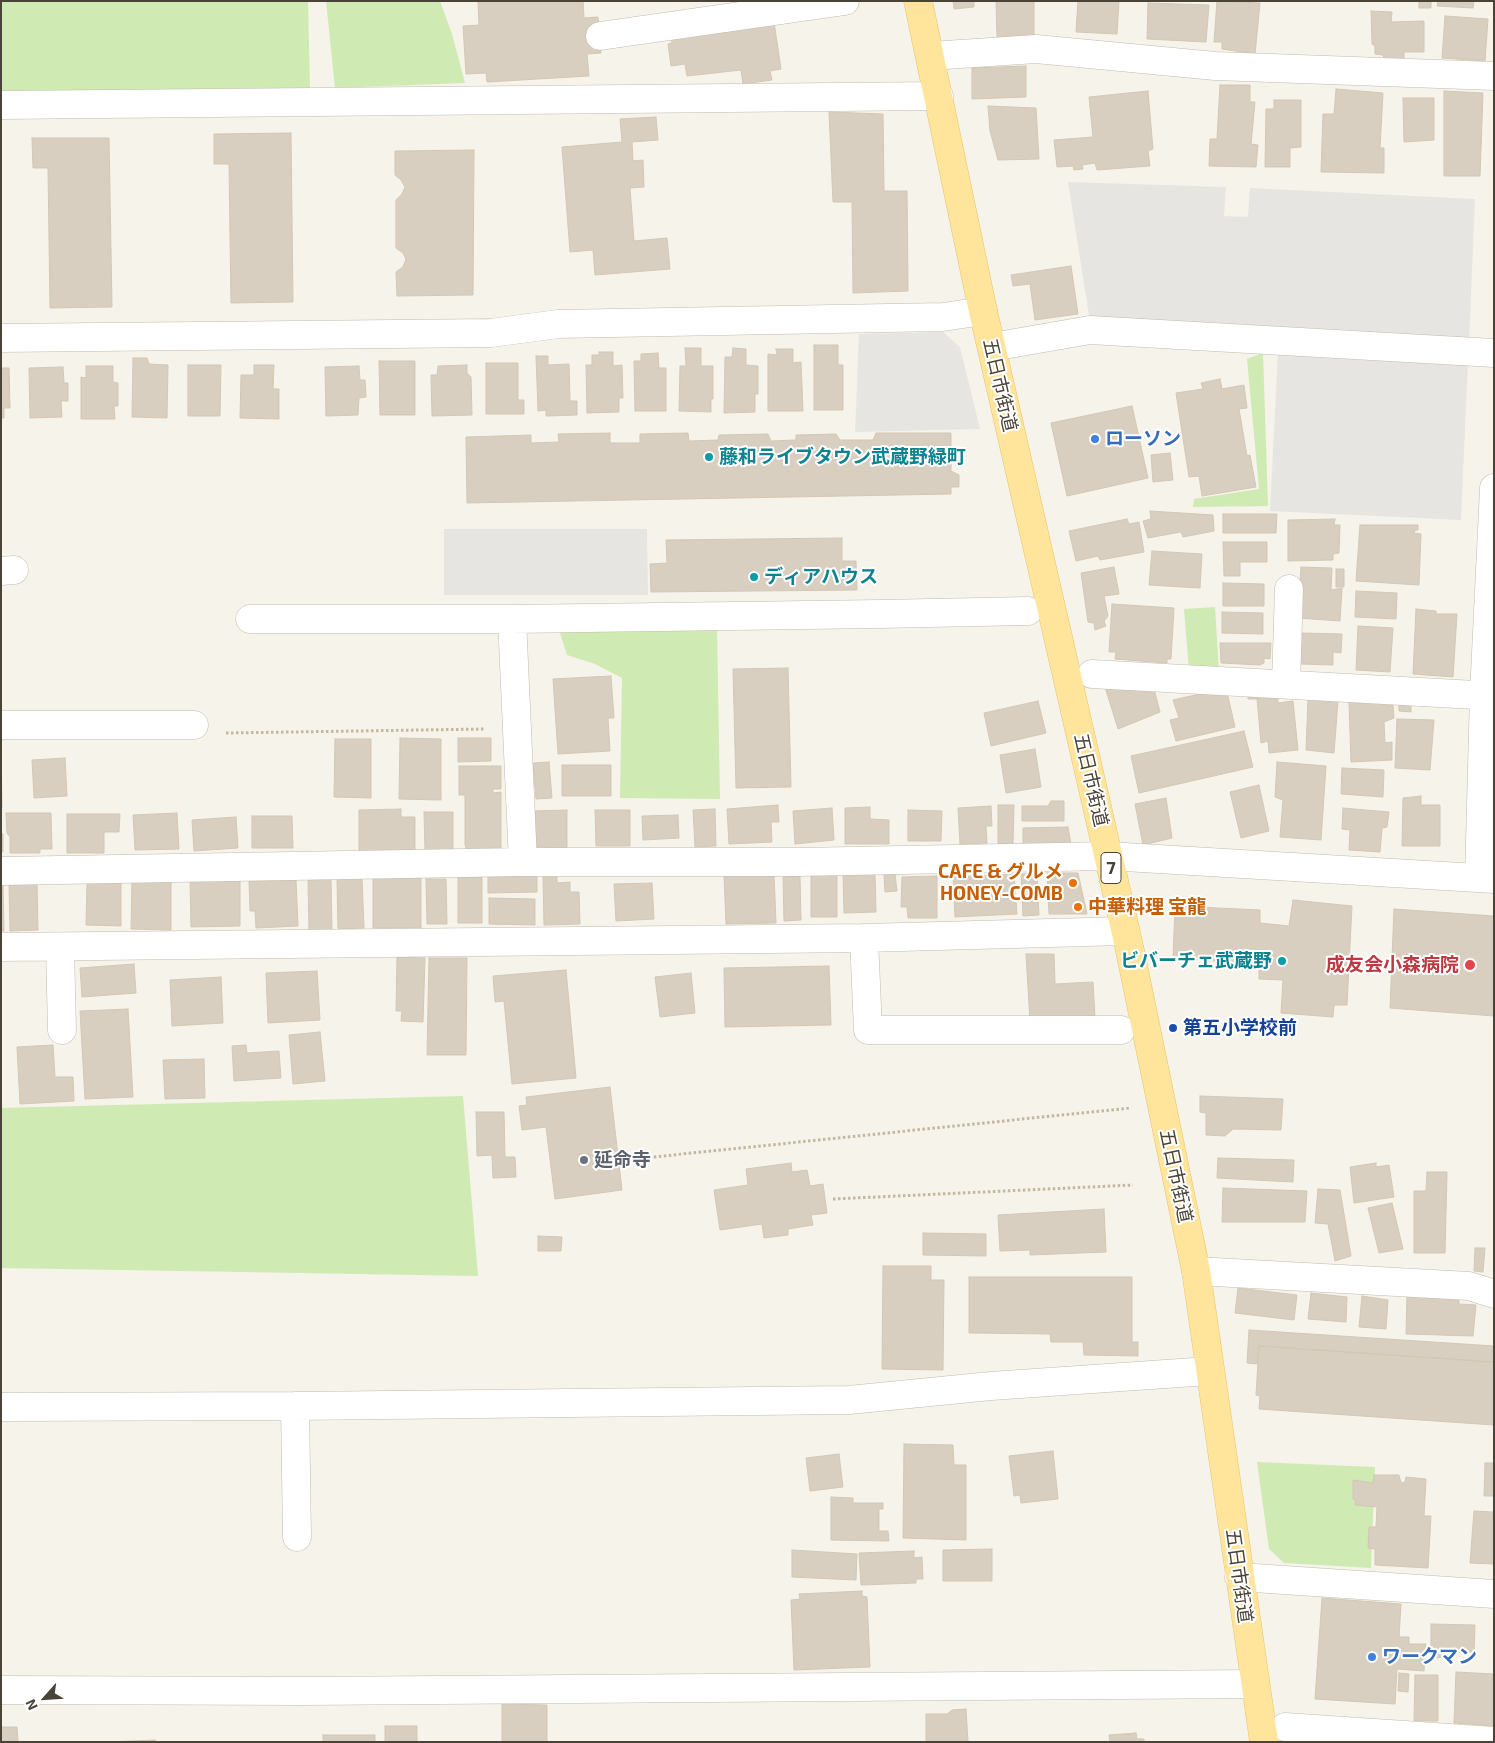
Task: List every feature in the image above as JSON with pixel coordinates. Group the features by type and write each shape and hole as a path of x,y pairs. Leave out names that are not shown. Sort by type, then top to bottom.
{"main road":[{"name":"五日市街道","path":"918,1 983,310 1125,931 1196,1271 1255,1684 1275,1735"}],"street":[{"path":"600,36 845,1"},
{"path":"930,56 1036,49 1215,66 1494,76"},
{"path":"290,102 291,84 412,82"},
{"path":"1,106 939,96"},
{"path":"1,338 491,333 558,324 943,317 983,310"},
{"path":"992,347 1090,330 1494,353"},
{"path":"1,871 523,862 799,862 1108,856 1486,879 1494,488"},
{"path":"1286,684 1289,590"},
{"path":"250,618 512,619 1028,610"},
{"path":"512,619 523,862"},
{"path":"1092,674 1489,695"},
{"path":"1,725 194,725"},
{"path":"1,947 60,948 864,938 1125,931"},
{"path":"864,938 868,1030 1121,1030"},
{"path":"60,948 62,1030"},
{"path":"1196,1271 1469,1286 1494,1294"},
{"path":"1,1407 849,1400 990,1386 1209,1371"},
{"path":"295,1406 297,1537"},
{"path":"1239,1578 1494,1594"},
{"path":"1,1690 314,1691 1255,1684"},
{"path":"1275,1735 1494,1741"}],"path":[{"path":"194,725 201,733 518,729"},
{"path":"624,1160 1131,1108"},
{"path":"833,1199 1133,1185"}],"green space":[{"path":"1,1 308,1 310,90 1,93"},
{"path":"326,1 440,1 452,34 465,83 335,88"},
{"path":"1263,353 1268,506 1193,507 1194,499 1259,489 1247,359"},
{"path":"1215,607 1219,672 1189,671 1184,609"},
{"path":"717,628 720,799 620,798 622,678 595,664 567,655 559,630"},
{"path":"463,1096 478,1276 1,1268 1,1108"},
{"path":"1257,1462 1375,1467 1371,1568 1284,1563 1269,1549"}],"shaded area":[{"path":"1068,182 1226,187 1224,216 1248,217 1250,188 1475,199 1469,343 1090,322"},
{"path":"943,332 960,347 980,429 855,432 859,334"},
{"path":"1278,352 1468,361 1461,520 1270,511"},
{"path":"444,529 647,529 648,595 444,595"}],"building":[{"path":"583,1 584,18 598,17 601,53 587,54 589,76 487,82 486,73 466,74 463,26 479,25 478,2"},
{"path":"953,1 974,1 974,7 954,9"},
{"path":"996,1 1034,1 1034,39 997,37"},
{"path":"1078,1 1119,1 1117,34 1076,32"},
{"path":"1217,1 1260,3 1255,54 1222,49 1222,42 1214,42"},
{"path":"1419,1 1431,1 1431,8 1419,8"},
{"path":"1438,1 1474,1 1473,8 1437,6"},
{"path":"1148,3 1209,5 1206,42 1147,39"},
{"path":"1371,11 1392,12 1391,22 1424,21 1424,52 1404,52 1404,59 1384,58 1383,55 1375,54 1375,46 1372,44"},
{"path":"1445,16 1488,19 1485,61 1442,58"},
{"path":"774,22 781,69 770,71 772,80 743,84 741,70 687,76 685,64 671,66 668,44 672,43 671,36"},
{"path":"1026,66 1026,97 972,99 972,68"},
{"path":"1220,85 1250,85 1250,102 1255,102 1251,144 1258,145 1256,167 1209,166 1210,139 1217,139"},
{"path":"1336,89 1383,93 1380,148 1384,148 1384,173 1321,172 1323,114 1334,114"},
{"path":"1148,91 1153,149 1148,151 1150,166 1097,170 1095,163 1082,165 1083,169 1074,170 1073,166 1057,167 1054,140 1093,137 1089,97"},
{"path":"1444,91 1483,93 1480,176 1444,176"},
{"path":"1403,98 1434,98 1434,140 1404,142"},
{"path":"1274,100 1301,100 1301,147 1290,148 1290,167 1265,167 1266,109 1274,109"},
{"path":"988,106 1036,108 1039,159 998,160 990,131"},
{"path":"829,112 883,114 884,191 907,191 908,291 853,293 852,202 833,202"},
{"path":"656,117 658,140 632,142 633,161 643,160 644,187 630,188 634,241 667,238 670,269 595,275 593,250 570,252 562,147 622,142 620,119"},
{"path":"291,133 293,302 231,303 229,164 214,164 214,134"},
{"path":"32,138 109,138 112,307 50,308 48,168 33,168"},
{"path":"474,150 473,295 397,296 396,272 403,267 406,259 403,253 396,248 396,200 402,194 405,187 395,175 395,151"},
{"path":"1071,266 1078,314 1035,320 1030,284 1013,286 1011,275"},
{"path":"814,345 838,345 838,365 843,365 843,410 814,410"},
{"path":"685,348 701,348 701,366 713,366 711,412 679,411 680,366 686,366"},
{"path":"733,348 746,349 746,365 758,366 758,394 755,394 755,412 724,413 725,357 732,357"},
{"path":"776,349 793,349 793,363 801,362 803,411 768,411 768,354 777,355"},
{"path":"599,352 613,352 613,366 622,365 623,398 619,398 619,412 587,413 586,365 592,365 592,355 599,355"},
{"path":"658,353 659,368 666,368 666,411 635,411 634,361 641,361 641,354"},
{"path":"536,356 548,356 548,365 569,364 570,401 577,401 577,415 546,416 546,410 538,411"},
{"path":"133,358 147,358 149,364 168,365 167,418 132,417"},
{"path":"379,361 415,361 415,415 380,415"},
{"path":"486,363 518,363 518,400 524,400 524,414 486,414"},
{"path":"188,365 221,365 220,416 188,416"},
{"path":"254,365 274,365 273,389 279,389 279,419 240,418 241,375 254,375"},
{"path":"467,365 467,373 471,377 472,415 432,416 431,375 437,375 438,366"},
{"path":"86,366 113,366 113,382 118,383 118,406 114,406 115,419 81,419 81,377 86,378"},
{"path":"359,366 360,380 365,380 366,397 359,398 358,415 326,416 325,367"},
{"path":"63,367 64,383 68,383 68,401 61,401 62,417 30,418 29,368"},
{"path":"1,368 9,368 10,408 4,408 4,418 1,418"},
{"path":"1220,379 1222,389 1244,385 1247,408 1239,409 1247,456 1250,455 1256,487 1202,496 1199,476 1189,477 1176,393 1203,389 1201,383"},
{"path":"1132,406 1148,478 1067,496 1051,423"},
{"name":"藤和ライブタウン武蔵野緑町","path":"610,433 610,443 640,443 640,434 688,433 689,441 718,440 719,435 768,434 771,441 796,440 796,435 836,434 840,440 873,440 876,433 951,433 951,471 959,475 959,487 951,487 951,494 467,503 466,437 531,435 531,443 559,442 558,434"},
{"path":"1170,453 1173,480 1153,482 1151,455"},
{"path":"1150,511 1213,515 1214,531 1183,537 1181,532 1148,538 1143,521 1151,519"},
{"path":"1223,514 1277,514 1276,533 1223,533"},
{"path":"1127,519 1129,524 1139,522 1144,552 1100,560 1098,556 1076,561 1069,531"},
{"path":"1335,519 1334,525 1340,525 1339,553 1333,554 1333,560 1288,561 1288,520"},
{"path":"1360,525 1418,525 1418,530 1415,530 1414,533 1421,534 1419,585 1356,581"},
{"name":"ディアハウス","path":"842,538 842,561 856,561 857,590 651,592 650,564 667,563 666,540"},
{"path":"1223,542 1267,542 1267,562 1240,562 1240,576 1224,576"},
{"path":"1152,551 1202,554 1200,588 1149,585"},
{"path":"1114,567 1119,594 1104,596 1108,616 1104,621 1106,626 1095,630 1094,623 1088,622 1081,573"},
{"path":"1301,567 1332,568 1331,590 1342,588 1340,621 1298,618"},
{"path":"1336,569 1344,569 1344,587 1336,587"},
{"path":"1223,583 1264,584 1264,606 1223,606"},
{"path":"1356,591 1397,593 1396,619 1355,617"},
{"path":"1112,604 1174,608 1171,659 1167,659 1167,663 1115,659 1116,652 1109,652"},
{"path":"1416,609 1436,611 1436,614 1457,614 1453,677 1413,674"},
{"path":"1222,612 1263,613 1263,634 1222,633"},
{"path":"1358,626 1393,628 1390,672 1356,670"},
{"path":"1301,633 1342,634 1341,653 1333,652 1333,665 1300,664"},
{"path":"1220,643 1271,643 1270,659 1264,658 1264,663 1260,665 1221,663"},
{"path":"788,668 791,787 736,788 733,669"},
{"path":"611,676 614,718 608,718 610,751 558,754 553,679"},
{"path":"1105,687 1154,689 1160,712 1118,729"},
{"path":"1226,688 1235,727 1176,741 1170,720 1179,718 1173,700"},
{"path":"1277,691 1278,703 1293,701 1298,750 1269,753 1268,741 1261,743 1257,699 1248,699 1248,692"},
{"path":"1308,698 1338,701 1334,753 1306,750"},
{"path":"1399,699 1411,700 1411,712 1399,711"},
{"path":"1038,701 1046,733 991,746 984,713"},
{"path":"1349,702 1386,702 1387,706 1393,705 1394,718 1384,722 1385,743 1392,742 1392,760 1351,762"},
{"path":"1397,719 1434,720 1430,770 1395,768"},
{"path":"1244,731 1253,767 1139,793 1131,756"},
{"path":"400,738 441,739 441,800 399,799"},
{"path":"458,738 491,738 491,761 458,762"},
{"path":"335,739 371,739 371,798 334,797"},
{"path":"1035,749 1041,787 1006,793 1000,755"},
{"path":"1,754 2,808 1,808"},
{"path":"65,758 67,796 34,798 32,760"},
{"path":"549,762 552,798 536,799 533,763"},
{"path":"1277,762 1326,766 1321,840 1280,837 1283,800 1275,797"},
{"path":"562,765 611,765 611,796 562,796"},
{"path":"459,766 501,766 501,789 493,789 493,793 501,792 501,848 489,848 489,852 468,853 465,845 465,795 459,795"},
{"path":"1342,768 1384,770 1383,797 1341,794"},
{"path":"1259,785 1269,831 1241,838 1230,792"},
{"path":"1421,796 1421,805 1440,805 1440,846 1402,846 1403,798"},
{"path":"1166,798 1172,838 1143,845 1135,804"},
{"path":"1051,801 1064,801 1064,821 1022,821 1022,806 1048,806"},
{"path":"778,805 779,822 771,822 772,842 729,844 727,809"},
{"path":"998,805 1014,805 1013,844 998,844"},
{"path":"991,806 992,826 986,826 987,843 960,844 958,808"},
{"path":"870,807 870,819 889,820 889,844 845,844 845,808"},
{"path":"832,808 834,840 795,844 793,811"},
{"path":"1343,808 1389,812 1387,827 1382,828 1380,852 1349,850 1350,830 1342,829"},
{"path":"401,809 401,817 415,817 415,852 359,852 359,810"},
{"path":"715,809 716,846 695,847 693,810"},
{"path":"567,810 567,849 537,847 536,842 534,842 533,811"},
{"path":"595,810 630,810 630,846 596,846"},
{"path":"908,810 942,811 941,841 908,841"},
{"path":"424,812 453,812 453,851 425,851"},
{"path":"6,813 51,813 52,849 40,849 40,853 10,853 10,837 7,833"},
{"path":"177,813 179,849 135,850 133,815"},
{"path":"67,814 120,814 119,832 104,832 104,853 67,853"},
{"path":"678,815 679,838 643,840 642,816"},
{"path":"252,816 292,816 293,848 252,848"},
{"path":"236,817 238,848 194,851 192,820"},
{"path":"1068,827 1071,844 1023,845 1023,828"},
{"path":"1,833 3,834 3,852 1,852"},
{"path":"837,872 837,917 811,917 811,875"},
{"path":"1037,873 1039,915 1023,916 1021,874"},
{"path":"1047,873 1078,873 1087,914 1049,914"},
{"path":"774,874 776,923 726,924 724,875"},
{"path":"843,874 875,874 876,912 844,913"},
{"path":"895,874 897,891 885,892 884,875"},
{"path":"1014,874 1017,914 955,917 953,877"},
{"path":"537,875 537,892 488,893 488,877"},
{"path":"800,876 801,920 784,921 783,877"},
{"path":"937,876 937,918 908,918 907,907 901,907 902,877"},
{"path":"458,877 482,877 482,923 458,923"},
{"path":"543,877 557,877 557,883 570,882 570,892 579,892 580,924 544,925"},
{"path":"362,878 364,928 338,929 337,879"},
{"path":"421,878 421,928 373,928 373,879"},
{"path":"240,879 240,926 191,927 190,880"},
{"path":"331,879 332,930 309,930 308,880"},
{"path":"426,879 446,879 447,924 427,924"},
{"path":"296,880 298,926 256,928 255,911 250,911 249,881"},
{"path":"132,881 171,881 171,930 131,929"},
{"path":"1,882 3,882 4,931 1,931"},
{"path":"9,882 37,882 38,930 10,931"},
{"path":"87,883 121,883 121,926 86,925"},
{"path":"652,883 654,919 616,921 614,884"},
{"path":"489,898 535,899 535,925 489,924"},
{"name":"ビバーチェ武蔵野","path":"1293,900 1352,906 1347,1005 1334,1005 1333,1017 1281,1013 1283,980 1259,979 1259,964 1173,958 1175,906 1260,910 1260,923 1289,926"},
{"path":"1394,909 1494,916 1494,1016 1390,1008"},
{"path":"1026,954 1054,954 1055,984 1093,982 1095,1018 1030,1021"},
{"path":"397,957 425,958 423,1022 401,1021 402,1011 396,1011"},
{"path":"429,958 467,958 466,1055 427,1055"},
{"path":"134,964 136,993 82,997 80,968"},
{"path":"829,966 831,1025 725,1027 724,968"},
{"path":"566,970 576,1078 512,1084 504,1001 495,1002 493,976"},
{"path":"317,971 320,1020 268,1023 266,973"},
{"path":"691,973 695,1013 660,1017 655,977"},
{"path":"221,977 223,1023 172,1026 170,980"},
{"path":"128,1009 133,1097 85,1099 80,1011"},
{"path":"320,1032 325,1081 293,1084 289,1035"},
{"path":"53,1045 55,1077 73,1077 74,1101 20,1104 17,1047"},
{"path":"246,1045 247,1053 279,1051 281,1078 234,1081 232,1046"},
{"path":"204,1059 205,1098 165,1099 163,1060"},
{"name":"延命寺","path":"610,1087 622,1190 555,1199 546,1127 522,1130 519,1106 527,1105 526,1097"},
{"path":"1200,1096 1283,1099 1281,1130 1233,1129 1225,1136 1206,1135 1206,1113 1200,1112"},
{"path":"476,1112 504,1112 505,1157 515,1157 516,1177 493,1178 492,1155 477,1156"},
{"path":"1218,1158 1294,1160 1293,1182 1217,1178"},
{"path":"791,1163 792,1172 807,1170 810,1186 823,1184 827,1213 811,1215 813,1225 788,1229 788,1235 764,1238 762,1224 720,1230 714,1190 748,1185 746,1169"},
{"path":"1376,1163 1376,1167 1389,1165 1394,1197 1354,1203 1350,1167"},
{"path":"1427,1172 1447,1172 1445,1253 1414,1253 1414,1191 1426,1191"},
{"path":"1223,1188 1307,1191 1305,1222 1222,1222"},
{"path":"1318,1189 1340,1190 1351,1256 1335,1261 1328,1224 1315,1223"},
{"path":"1392,1203 1403,1249 1379,1253 1368,1208"},
{"path":"1104,1209 1106,1252 1030,1255 1030,1250 1000,1251 998,1215"},
{"path":"923,1233 986,1234 986,1256 923,1255"},
{"path":"538,1236 562,1237 561,1251 538,1251"},
{"path":"1475,1248 1485,1248 1483,1272 1474,1271"},
{"path":"883,1266 931,1266 931,1280 944,1280 943,1370 882,1369"},
{"path":"969,1277 1132,1277 1132,1342 1138,1342 1138,1356 1084,1355 1083,1342 1051,1342 1050,1334 969,1333"},
{"path":"1238,1288 1297,1295 1294,1320 1235,1313"},
{"path":"1311,1293 1347,1297 1346,1322 1308,1319"},
{"path":"1407,1293 1459,1299 1459,1304 1476,1305 1473,1336 1406,1334"},
{"path":"1362,1296 1388,1300 1386,1329 1359,1327"},
{"path":"1249,1330 1494,1346 1494,1362 1259,1346 1257,1364 1247,1363"},
{"path":"1259,1346 1494,1362 1494,1425 1259,1409 1260,1396 1256,1395"},
{"path":"904,1444 953,1445 954,1465 966,1465 966,1540 903,1538"},
{"path":"1053,1451 1058,1499 1021,1503 1020,1495 1014,1496 1009,1456"},
{"path":"839,1454 843,1487 810,1491 806,1458"},
{"path":"1485,1463 1494,1463 1494,1496 1484,1496"},
{"path":"1374,1475 1399,1475 1401,1483 1405,1482 1406,1477 1426,1479 1424,1516 1431,1516 1428,1568 1375,1565 1375,1549 1368,1548 1369,1527 1376,1527 1377,1507 1355,1505 1356,1500 1353,1499 1353,1480 1373,1483"},
{"path":"831,1497 853,1498 853,1503 883,1503 883,1509 879,1509 879,1531 888,1531 889,1541 831,1540"},
{"path":"1474,1511 1494,1512 1494,1564 1470,1563"},
{"path":"992,1549 992,1581 943,1581 943,1550"},
{"path":"792,1550 857,1554 856,1580 792,1577"},
{"path":"914,1551 914,1558 922,1557 923,1579 916,1579 916,1583 861,1585 859,1553"},
{"path":"862,1591 862,1596 867,1597 870,1667 794,1670 791,1600 800,1599 799,1594"},
{"name":"ワークマン","path":"1322,1598 1401,1604 1399,1637 1409,1637 1409,1644 1426,1644 1424,1671 1397,1669 1395,1704 1315,1699"},
{"path":"1431,1624 1475,1625 1474,1652 1448,1652 1448,1657 1431,1658"},
{"path":"1456,1672 1494,1674 1494,1726 1454,1723"},
{"path":"1399,1673 1409,1674 1408,1692 1398,1691"},
{"path":"1415,1675 1438,1675 1438,1721 1414,1721"},
{"path":"502,1704 547,1705 547,1742 502,1742"},
{"path":"966,1709 968,1742 926,1742 926,1714 947,1714 952,1710"},
{"path":"385,1726 417,1726 417,1742 385,1742"},
{"path":"1,1727 17,1727 18,1742 1,1742"},
{"path":"1136,1733 1137,1739 1144,1739 1144,1742 1110,1742 1109,1735"},
{"path":"323,1735 375,1735 375,1742 323,1742"},
{"path":"155,1740 155,1742 108,1742"}],"place":[{"name":"ローソン","path":"1095,439"},
{"name":"藤和ライブタウン武蔵野緑町","path":"709,457"},
{"name":"ディアハウス","path":"754,577"},
{"name":"CAFE & グルメ HONEY-COMB","path":"1073,883"},
{"name":"中華料理 宝龍","path":"1078,907"},
{"name":"ビバーチェ武蔵野","path":"1282,961"},
{"name":"成友会小森病院","path":"1470,965"},
{"name":"第五小学校前","path":"1173,1028"},
{"name":"延命寺","path":"584,1160"},
{"name":"ワークマン","path":"1372,1657"}]}
